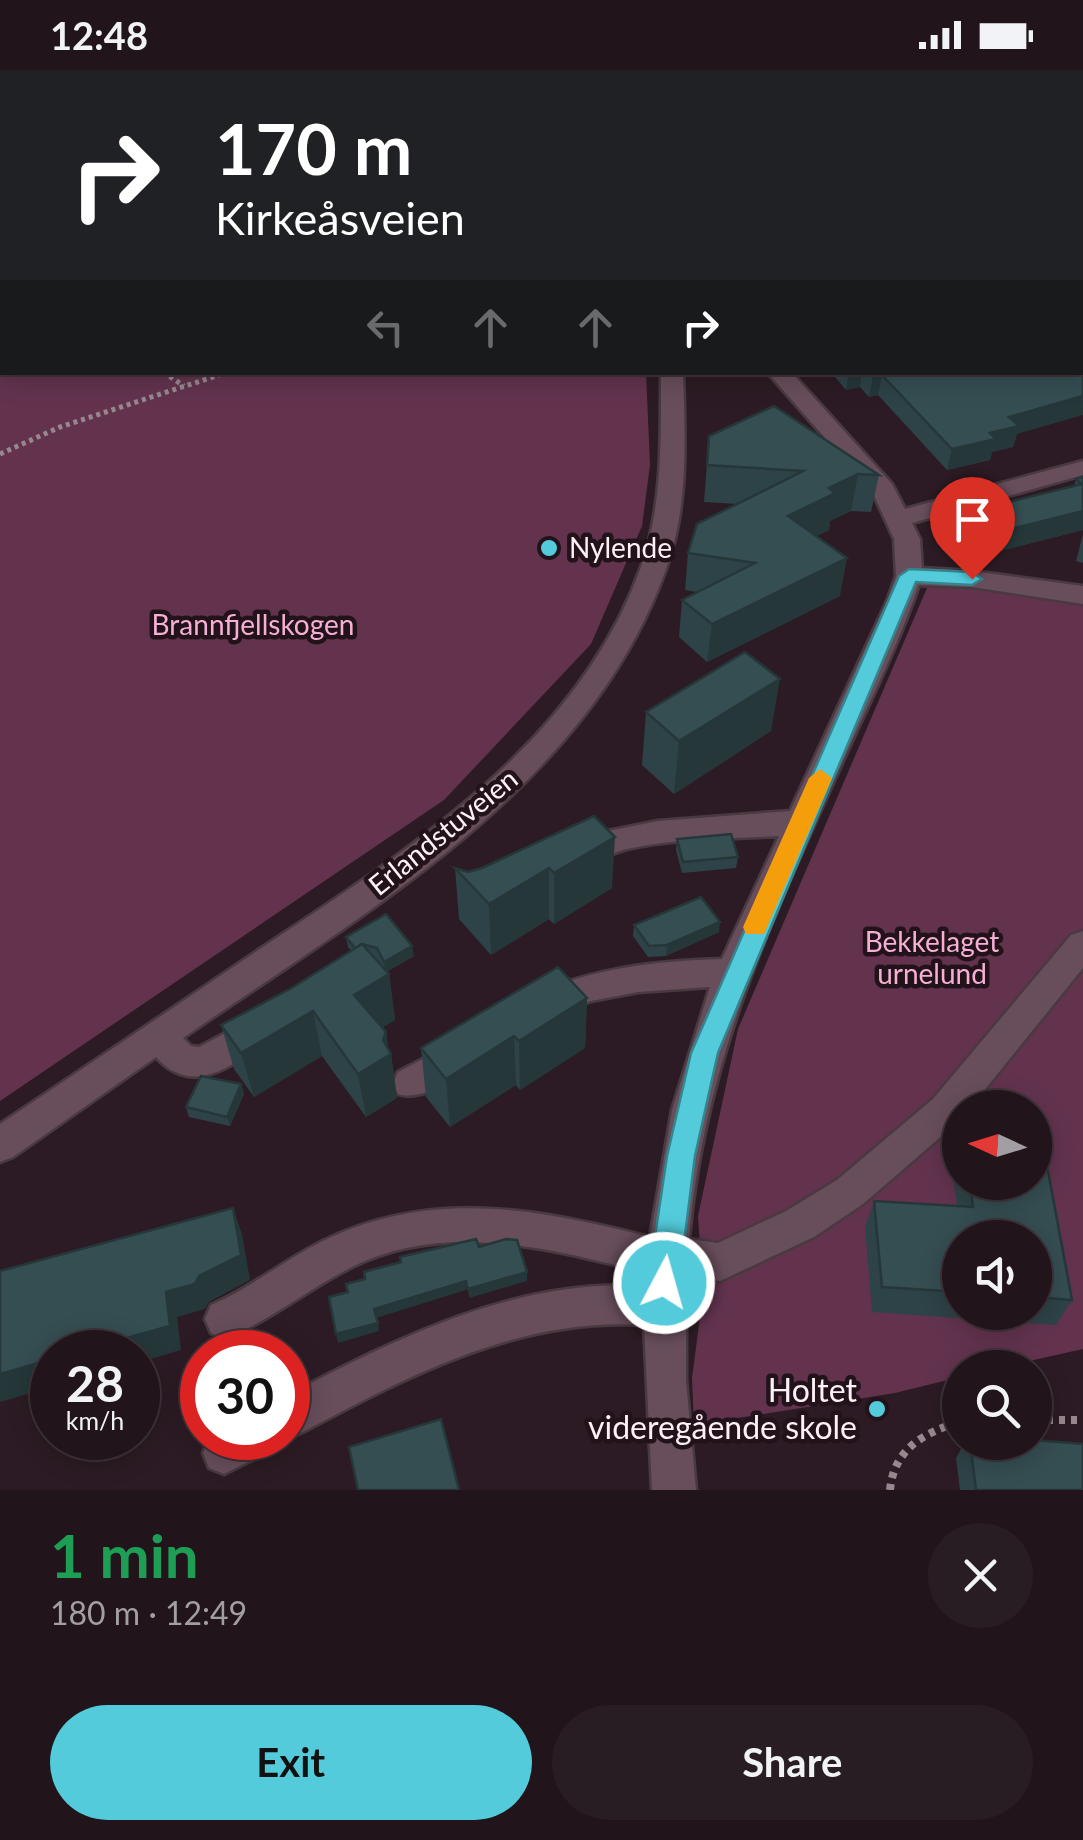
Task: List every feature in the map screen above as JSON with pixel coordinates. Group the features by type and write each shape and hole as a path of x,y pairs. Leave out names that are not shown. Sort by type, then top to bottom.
{"street":[{"name":"Erlandstuveien","path":"0,1145 436,844 527,765 572,715 625,637 659,558 675,476 672,375"},
{"path":"674,1490 663,1382 665,1257 681,1156 704,1053 909,576 907,539 900,518 866,467 781,375"},
{"path":"900,518 1083,468"},
{"path":"909,576 1008,583 1083,596"},
{"path":"557,865 617,840 801,822"},
{"path":"225,1319 254,1308 310,1267 358,1244 444,1224 520,1224 665,1257 720,1262 800,1224 850,1192 946,1110 1083,944"},
{"path":"411,1083 501,1029 599,982 632,976 736,972"},
{"path":"159,1036 182,1061 203,1062 284,1018"},
{"path":"310,1406 417,1352 522,1317 598,1303 662,1307"}],"path":[{"path":"168,375 185,386"},
{"path":"0,454 60,427 219,375"},
{"path":"1052,1420 1083,1420"},
{"path":"890,1490 890,1473 902,1452 918,1438 942,1429"}],"green space":[{"name":"Brannfjellskogen","path":"0,375 646,375 650,465 642,526 591,644 444,800 0,1101"},
{"name":"Bekkelaget urnelund","path":"930,581 1083,602 1083,1349 1052,1356 1052,1350 942,1350 942,1381 895,1393 694,1425 692,1378 703,1294 698,1216 738,1029"}],"building":[{"path":"882,375 1083,375 1083,396 1009,417 1019,426 990,433 996,439 952,449"},
{"path":"774,406 879,475 858,474 829,488 835,493 788,516 847,558 712,624 682,600 755,563 688,553 697,524 803,471 707,465 709,436"},
{"path":"1083,477 1083,511 987,535 980,509 1082,484 1076,479"},
{"path":"745,652 780,679 679,741 646,712"},
{"path":"594,816 615,837 554,873 549,868 489,904 455,868 468,872 482,868"},
{"path":"731,834 738,857 683,862 677,839"},
{"path":"701,897 720,922 667,945 649,946 634,925"},
{"path":"386,914 412,946 384,962 377,948 362,944 355,948 346,937"},
{"path":"362,944 389,974 354,995 386,1032 383,1040 391,1054 358,1074 313,1011 241,1053 221,1025 290,989"},
{"path":"558,967 587,998 519,1041 514,1036 446,1079 421,1048"},
{"path":"201,1076 241,1084 227,1117 186,1107"},
{"path":"1052,1193 1072,1300 1052,1298 1052,1220 942,1220 942,1291 882,1287 874,1201 973,1207 972,1200 1052,1200"},
{"path":"233,1208 241,1255 199,1276 195,1284 166,1292 170,1326 155,1330 30,1330 30,1365 0,1374 0,1271"},
{"path":"476,1239 479,1247 517,1240 527,1272 468,1289 466,1281 374,1309 378,1323 336,1334 329,1297 348,1292 346,1284 365,1279 364,1272 401,1262 400,1257"},
{"path":"441,1419 459,1490 358,1490 349,1447"},
{"path":"1052,1441 1083,1444 1083,1490 976,1490 972,1460 1052,1460"}],"slow traffic":[{"path":"755,927 820,778"}],"place":[{"name":"Nylende","path":"549,548"},
{"name":"Holtet videregående skole","path":"877,1409"}],"route":[{"path":"664,1283 681,1156 704,1053 801,822 909,576 972,579"}]}
